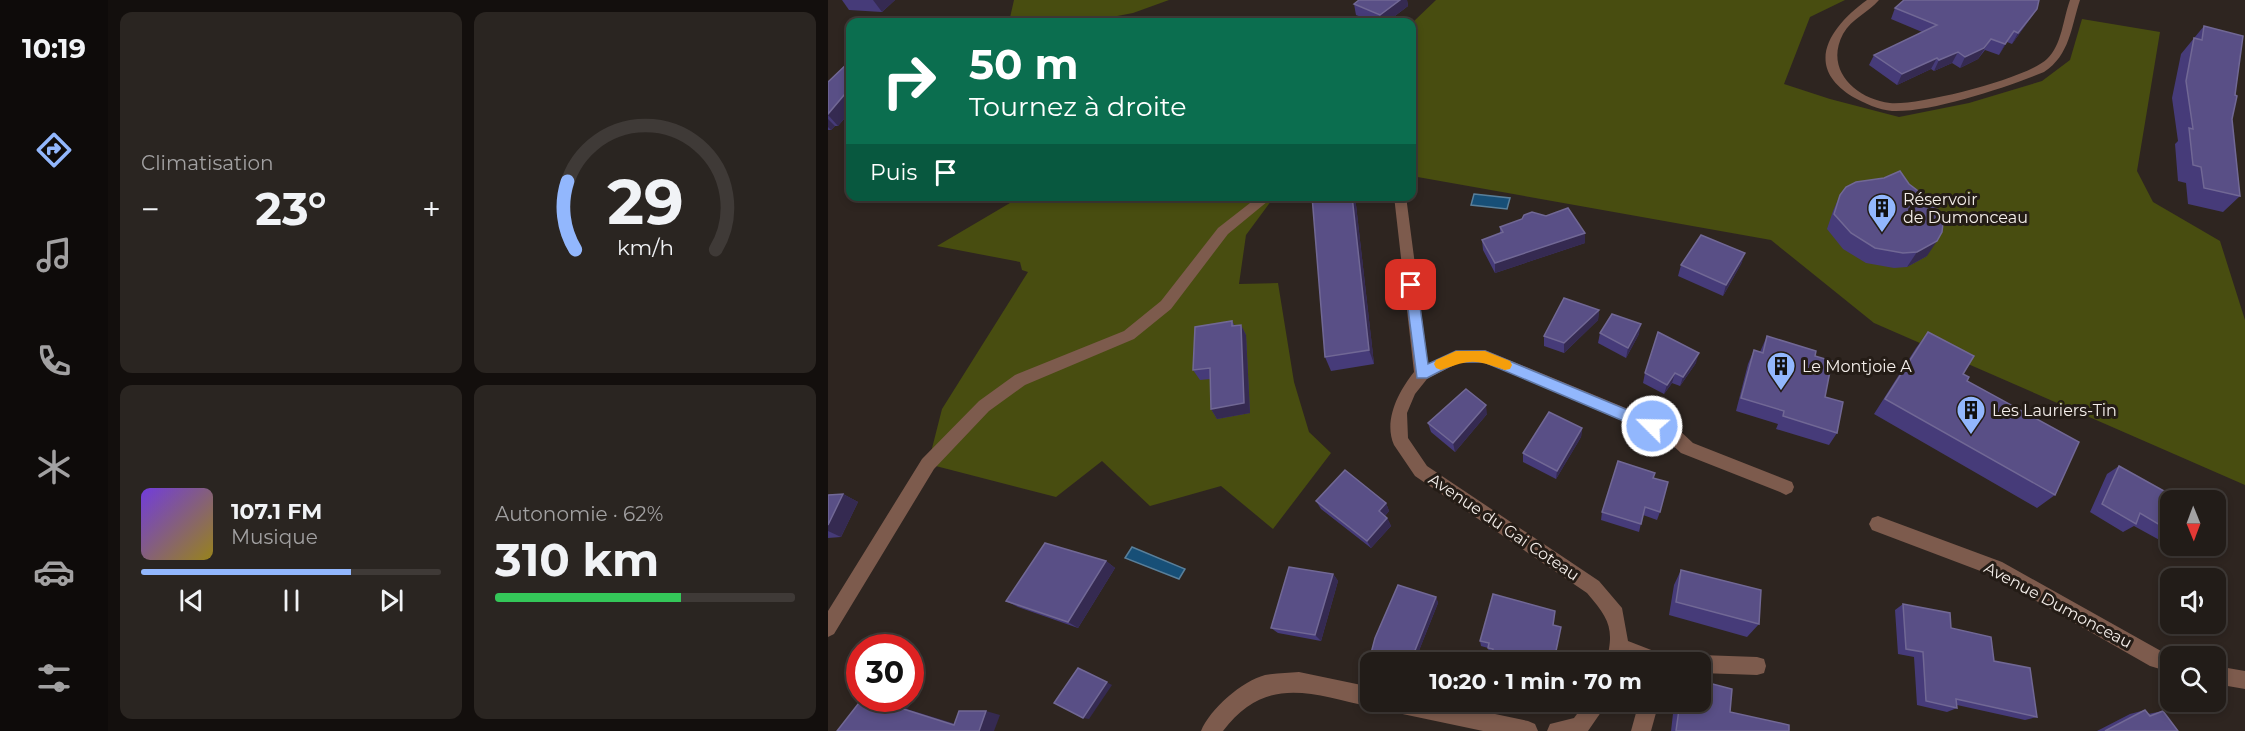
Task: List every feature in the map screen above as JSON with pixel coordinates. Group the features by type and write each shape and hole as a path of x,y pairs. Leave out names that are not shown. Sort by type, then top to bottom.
{"street":[{"path":"1874,0 1846,22 1832,46 1831,68 1844,86 1866,99 1892,107 1918,105 2022,78 2049,64 2066,38 2075,0"},
{"path":"828,628 928,464 984,405 1020,380 1129,335 1166,305 1223,231 1262,201"},
{"path":"1401,201 1422,374"},
{"name":"Avenue du Gai Coteau","path":"1617,652 1616,614 1593,587 1421,471 1400,440 1399,413 1409,390 1422,374 1456,357 1485,356 1672,435 1687,448 1786,487"},
{"name":"Avenue Dumonceau","path":"1878,524 1996,568 2160,660"},
{"path":"1711,664 1757,666"},
{"path":"2226,677 2245,680"},
{"path":"1211,731 1229,707 1265,686 1299,682 1360,695"},
{"path":"1440,712 1528,731"},
{"path":"1557,731 1579,727 1590,712"},
{"path":"1641,731 1646,712"}],"green space":[{"path":"1014,0 1169,0 1133,13 1107,18 1010,18"},
{"path":"1436,0 1845,0 1810,17 1784,84 1899,117 1969,103 2042,81 2070,60 2082,19 2160,32 2137,171 2153,202 2220,241 2245,320 2245,485 1874,323 1771,240 1416,177 1416,19"},
{"path":"1013,201 1271,201 1246,235 1239,284 1278,283 1294,382 1309,432 1331,453 1273,529 1221,486 1150,506 1102,461 1056,497 928,464 942,409 1028,272 1022,270 1020,262 937,246"}],"water":[{"path":"1474,194 1510,198 1507,209 1471,205"},
{"path":"1132,547 1185,569 1179,579 1125,558"}],"building":[{"path":"1359,0 1400,0 1380,15 1354,4"},
{"path":"1904,0 2039,0 2037,9 2018,33 2014,31 2005,44 1991,39 1984,48 1965,57 1958,52 1939,60 1937,58 1902,74 1874,55 1937,25 1895,8"},
{"path":"2204,26 2243,36 2235,95 2237,96 2232,119 2240,196 2204,188 2201,167 2193,165 2189,128 2193,129 2186,81 2194,38 2202,40"},
{"path":"846,65 846,93 828,114 828,82"},
{"name":"Réservoir de Dumonceau","path":"1900,171 1909,184 1934,203 1943,223 1942,232 1937,241 1917,252 1903,253 1875,248 1851,233 1834,214 1840,195 1846,187 1856,182 1884,178"},
{"path":"1312,201 1353,201 1369,350 1325,357"},
{"path":"1568,208 1585,233 1495,263 1482,240 1503,232 1500,227 1522,219 1524,215 1532,212 1546,216"},
{"path":"1701,235 1745,253 1726,285 1681,265"},
{"path":"1564,298 1599,310 1564,343 1544,336"},
{"path":"1612,314 1641,324 1628,348 1600,333"},
{"path":"1232,321 1232,326 1241,325 1244,403 1211,409 1210,368 1193,370 1195,327"},
{"path":"1658,332 1699,353 1683,377 1675,373 1667,385 1645,373"},
{"path":"1928,332 1974,356 1963,374 1969,377 1967,381 2079,442 2055,495 1885,399"},
{"name":"Le Montjoie A","path":"1767,336 1816,351 1815,356 1832,361 1825,397 1843,402 1837,433 1783,416 1784,411 1741,398 1754,350 1763,353"},
{"path":"1466,389 1486,405 1453,443 1428,423"},
{"path":"1549,412 1582,428 1557,471 1523,453"},
{"path":"1618,461 1655,473 1653,478 1668,482 1660,512 1645,507 1641,524 1602,512"},
{"path":"2119,466 2162,490 2160,490 2160,525 2140,513 2136,524 2102,504"},
{"path":"1345,470 1386,503 1379,511 1387,518 1367,541 1316,501"},
{"path":"843,494 828,525 828,495"},
{"path":"1045,543 1106,561 1068,622 1006,601"},
{"path":"1289,567 1333,574 1315,635 1271,628"},
{"path":"1681,570 1761,590 1759,624 1676,602"},
{"path":"1398,585 1436,597 1414,652 1371,652"},
{"path":"1493,594 1555,611 1553,625 1561,627 1556,652 1493,652 1493,649 1488,648 1489,643 1480,641"},
{"path":"1903,604 1950,613 1951,628 1991,637 1994,661 2030,668 2037,717 1956,699 1957,708 1926,701 1923,652 1906,649"},
{"path":"1078,668 1107,682 1083,718 1054,703"},
{"path":"1711,684 1732,689 1730,712 1789,725 1789,731 1676,731 1679,712 1711,712"},
{"path":"2145,710 2150,716 2164,712 2178,731 2105,731"},
{"path":"959,711 986,711 979,731 837,731 852,712 913,712 954,725"}],"slow traffic":[{"path":"1441,364 1456,357 1485,356 1505,365"}],"place":[{"name":"Réservoir de Dumonceau","path":"1882,234"},
{"name":"Le Montjoie A","path":"1781,392"},
{"name":"Les Lauriers-Tin","path":"1971,436"}],"route":[{"path":"1411,285 1422,374 1456,357 1485,356 1652,426"}]}
